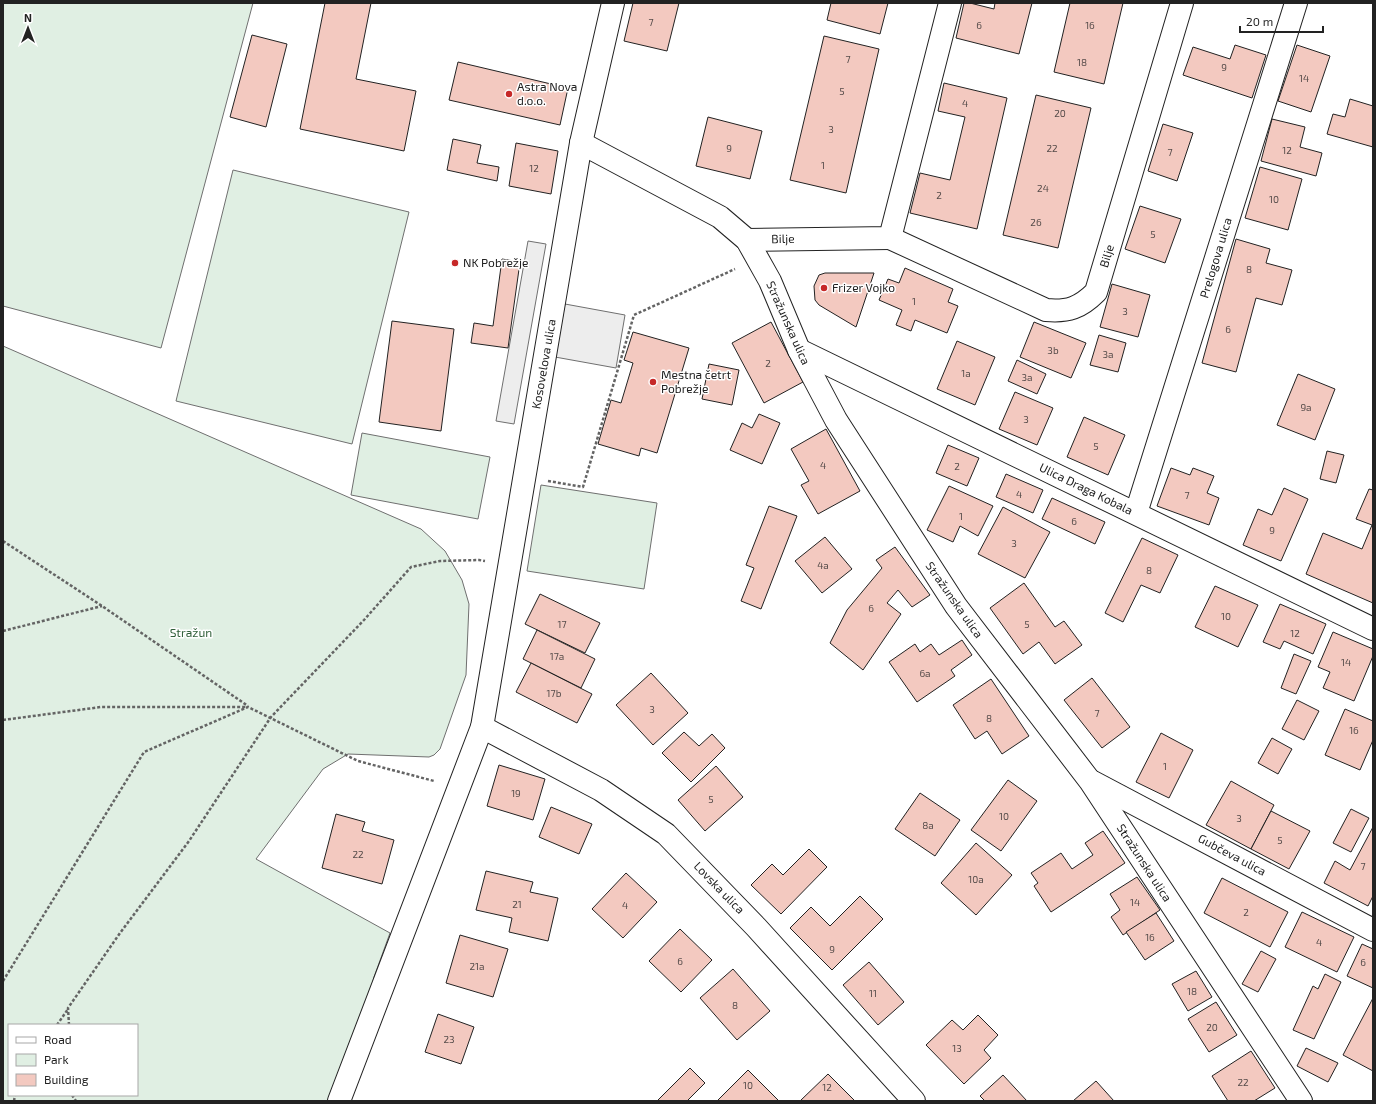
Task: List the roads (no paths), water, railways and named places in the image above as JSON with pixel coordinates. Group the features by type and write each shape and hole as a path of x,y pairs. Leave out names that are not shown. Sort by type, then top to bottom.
{"street":[{"name":"Kosovelova ulica","path":"339,1101 482,726 581,143 613,3"},
{"path":"890,238 950,3"},
{"name":"Bilje","path":"747,240 890,238 1046,310 1068,310 1079,306 1087,301 1096,292 1182,3"},
{"name":"Prelogova ulica","path":"1136,513 1296,3"},
{"name":"Stražunska ulica","path":"581,143 720,217 747,240 770,281 799,350 836,420 956,606 1090,781 1301,1101"},
{"name":"Ulica Draga Kobala","path":"799,350 1373,629"},
{"name":"Lovska ulica","path":"482,726 601,790 666,834 756,927 914,1101"},
{"name":"Gubčeva ulica","path":"1090,781 1373,930"}],"place":[{"name":"Astra Nova d.o.o.","path":"509,94"},
{"name":"NK Pobrežje","path":"455,263"},
{"name":"Frizer Vojko","path":"824,288"},
{"name":"Mestna četrt Pobrežje","path":"653,382"}],"park label":[{"name":"Stražun","path":"191,633"}]}
